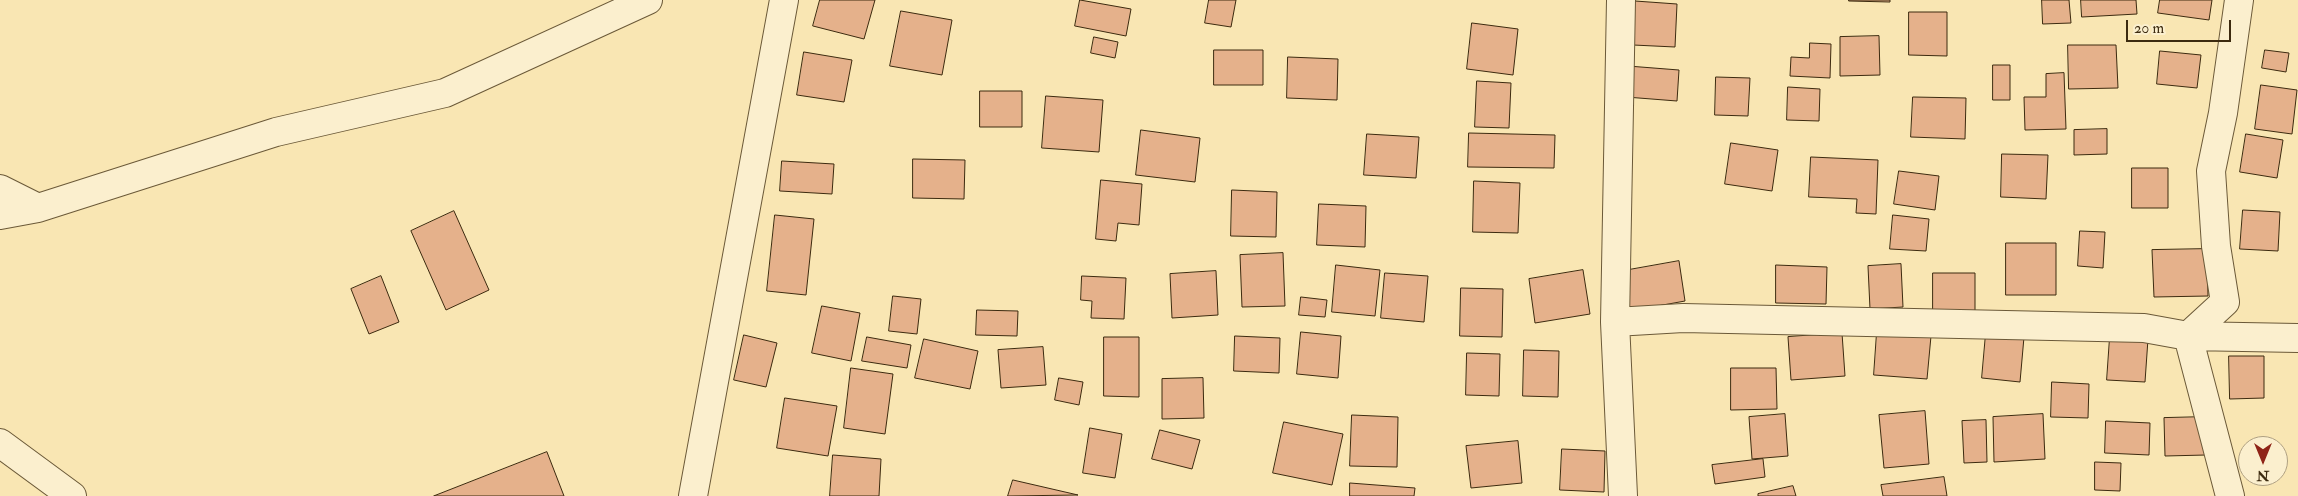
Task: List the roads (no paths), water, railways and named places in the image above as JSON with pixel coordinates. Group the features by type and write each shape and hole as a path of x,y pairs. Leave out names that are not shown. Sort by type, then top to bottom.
{"street":[{"path":"0,215 38,208 276,132 445,93 648,0"},
{"path":"693,496 784,0"},
{"path":"1621,0 1615,322 1623,496"},
{"path":"2188,336 2225,302 2216,246 2210,171 2223,113 2239,0"},
{"path":"0,189 38,208"},
{"path":"1615,322 1683,318 2124,327 2144,328 2188,336 2298,338"},
{"path":"2188,336 2230,496"},
{"path":"0,443 72,496"}]}
